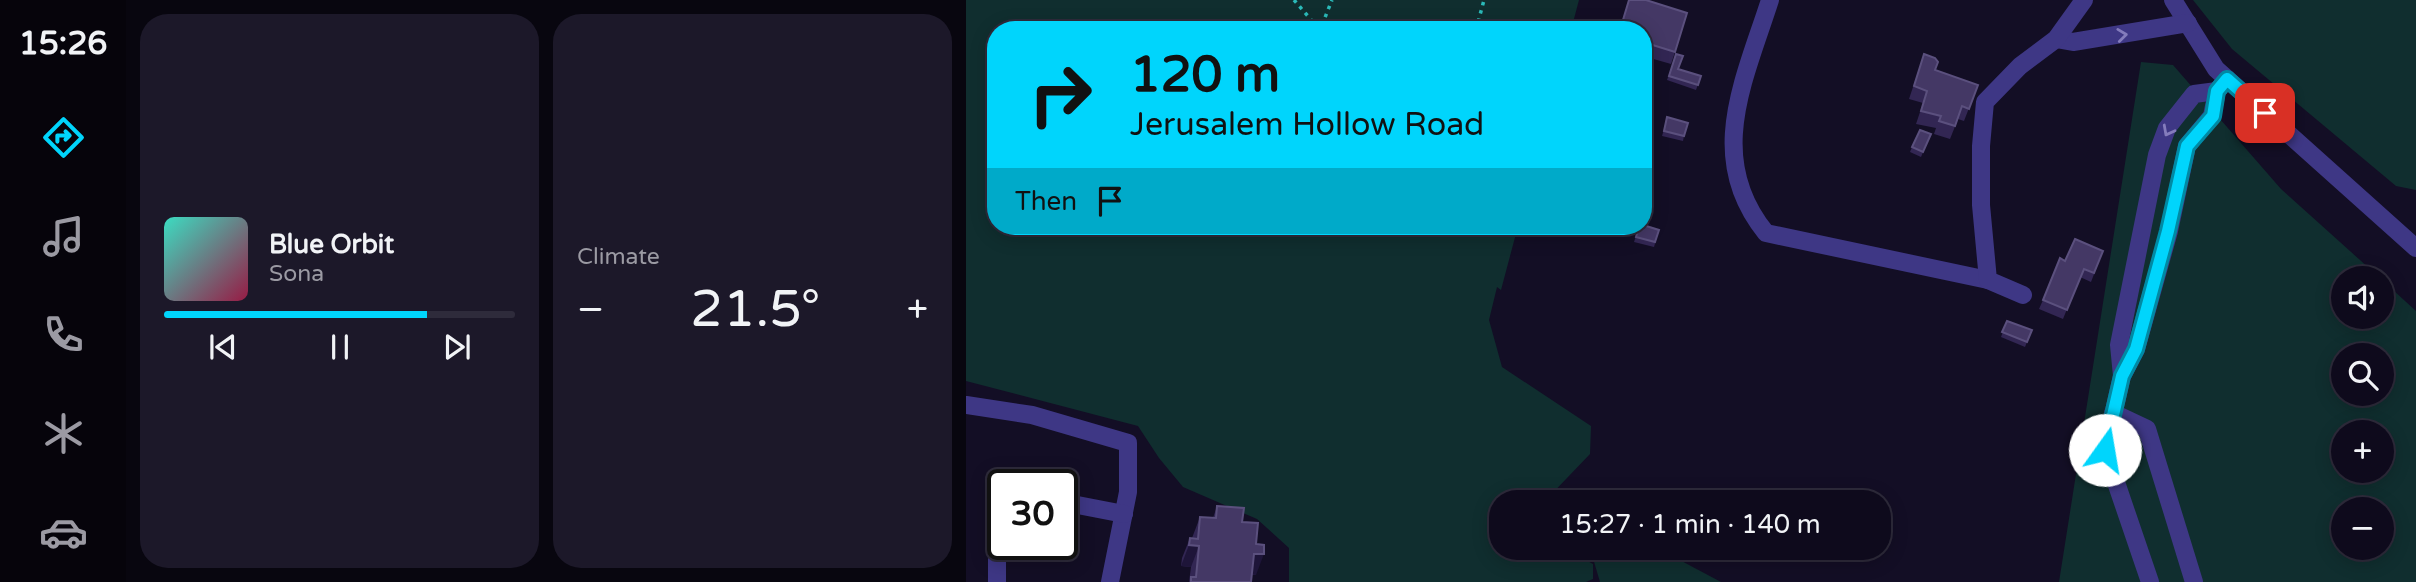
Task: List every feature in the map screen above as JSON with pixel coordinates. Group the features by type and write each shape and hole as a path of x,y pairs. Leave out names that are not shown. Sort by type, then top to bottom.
{"street":[{"path":"1770,0 1734,110 1731,152 1749,211 1766,233 1988,280 2023,295"},
{"path":"1988,280 1981,205 1981,146 1985,102 2020,66 2056,39 2084,0"},
{"path":"2173,0 2216,69 2222,85 2416,248"},
{"path":"2056,39 2073,42 2188,23"},
{"path":"2122,376 2119,345 2157,155 2167,128 2194,94 2222,85"},
{"path":"2150,582 2105,450 2122,376 2136,349 2168,231 2187,146 2213,116 2222,85"},
{"path":"2143,225 2168,231"},
{"path":"966,405 1032,415 1128,443 1128,492 1111,582"},
{"path":"2113,413 2147,429 2194,582"},
{"path":"1078,505 1124,514"},
{"path":"996,560 997,582"}],"path":[{"path":"1294,0 1313,21"},
{"path":"1324,21 1332,0"},
{"path":"1478,21 1484,0"}],"green space":[{"path":"966,0 1579,0 1573,21 987,21 987,235 1516,235 1501,290 1497,287 1489,320 1502,367 1591,426 1590,454 1556,490 1489,490 1489,560 1586,560 1593,564 1593,579 1586,582 1289,582 1289,548 1257,519 1183,487 1138,426 966,381"},
{"path":"2193,0 2416,0 2416,190 2396,186 2232,49"},
{"path":"2141,62 2173,65 2281,189 2367,266 2331,266 2331,329 2394,329 2394,291 2416,311 2416,582 2059,582"},
{"path":"1594,560 1680,560 1721,582 1600,582"}],"building":[{"path":"1629,0 1646,0 1687,13 1675,52 1652,45 1652,21 1623,21"},
{"path":"1676,54 1683,56 1678,69 1701,76 1698,85 1669,76"},
{"path":"1924,54 1938,62 1935,70 1978,85 1969,109 1962,106 1955,126 1939,121 1941,116 1921,111 1927,91 1914,86"},
{"path":"1667,117 1688,123 1684,136 1664,131"},
{"path":"1920,130 1931,134 1923,152 1912,147"},
{"path":"1652,228 1659,230 1655,242 1636,237 1652,235"},
{"path":"2075,239 2103,251 2094,273 2084,269 2067,310 2043,300 2060,258 2065,261"},
{"path":"2007,321 2032,330 2027,342 2002,332"},
{"path":"1217,506 1244,508 1242,522 1258,523 1256,544 1264,545 1264,554 1254,554 1251,582 1191,582 1191,577 1196,577 1199,546 1189,545 1190,538 1198,539 1200,517 1216,518"}],"route":[{"path":"2105,450 2122,376 2136,349 2168,231 2187,146 2213,116 2217,91 2227,79 2265,113"}]}
